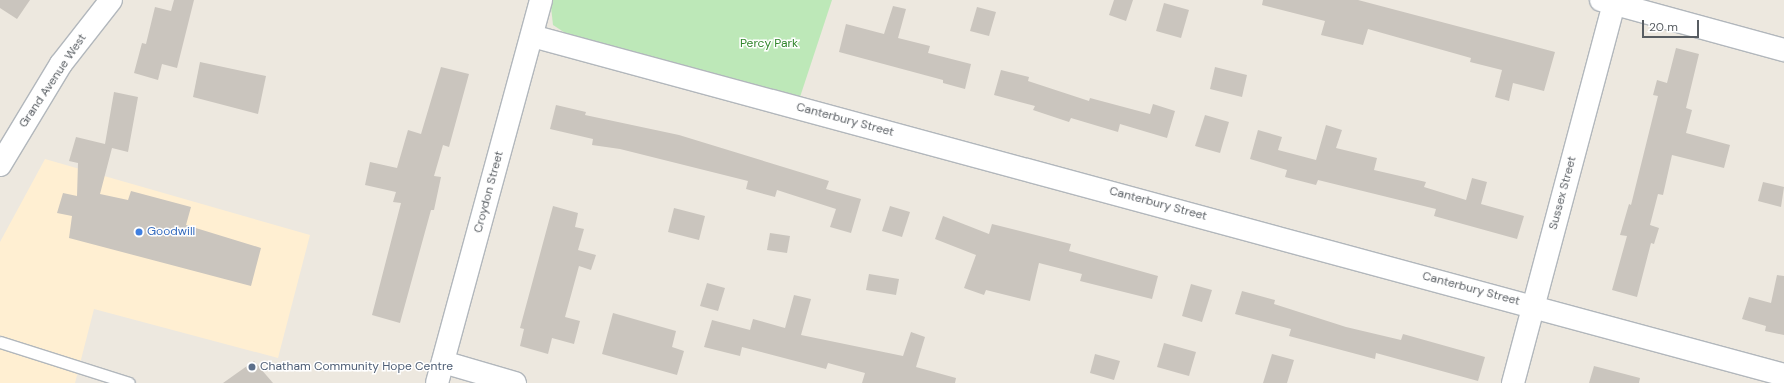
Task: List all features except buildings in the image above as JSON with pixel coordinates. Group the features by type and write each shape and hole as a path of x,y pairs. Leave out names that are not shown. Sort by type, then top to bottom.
{"street":[{"name":"Grand Avenue West","path":"0,164 61,64 111,0"},
{"name":"Croydon Street","path":"437,383 541,0"},
{"path":"1610,1 1784,50"},
{"name":"Sussex Street","path":"1513,383 1610,1"},
{"name":"Canterbury Street","path":"532,36 1533,305 1784,375"},
{"path":"443,362 515,383"}],"lane":[{"path":"0,342 129,383"}],"shaded area":[{"path":"45,159 310,235 278,358 94,309 75,383 0,383 0,242"}],"green space":[{"name":"Percy Park","path":"553,0 832,0 800,97 576,40 553,25 551,7"}],"place":[{"name":"Goodwill","path":"139,232"},
{"name":"Chatham Community Hope Centre","path":"252,367"}]}
